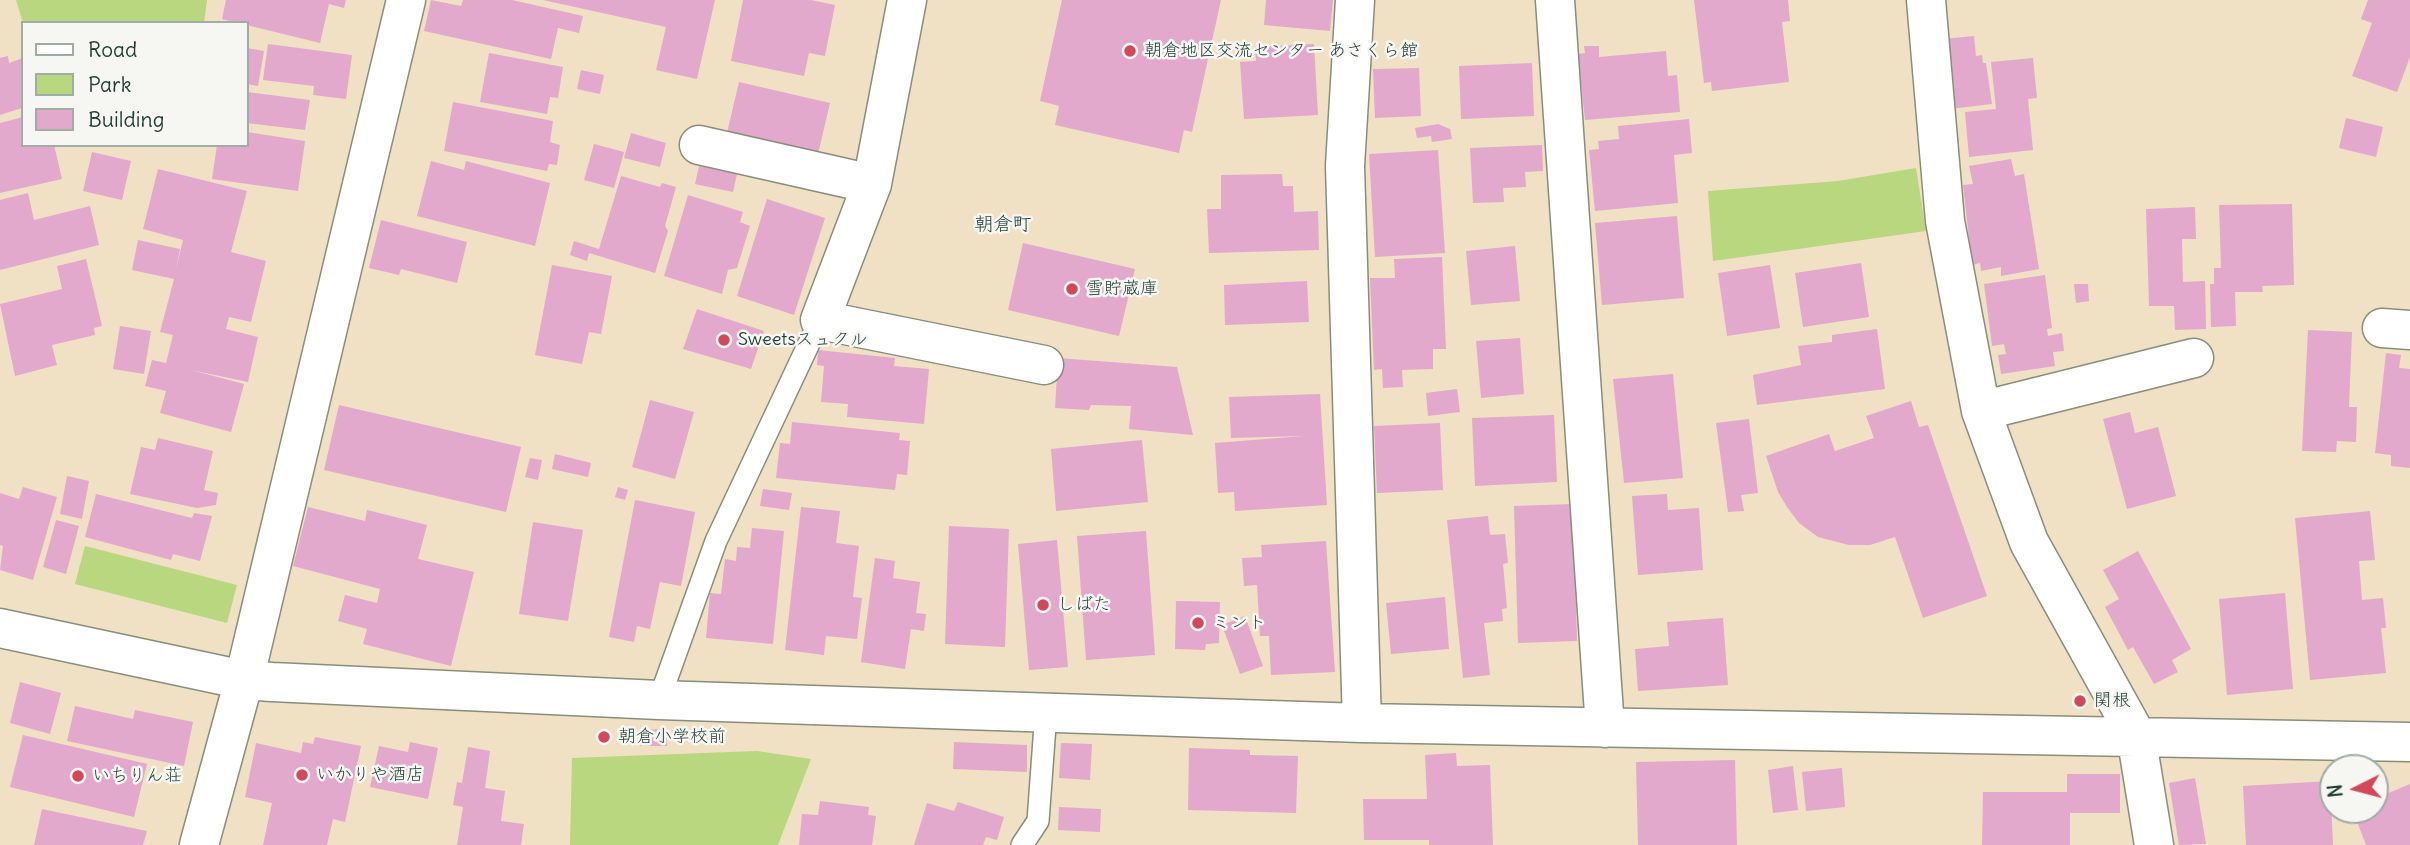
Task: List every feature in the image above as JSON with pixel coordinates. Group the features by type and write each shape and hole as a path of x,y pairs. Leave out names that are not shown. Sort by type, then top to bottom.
{"street":[{"path":"200,845 244,680 406,0"},
{"path":"907,0 872,184 820,320 1044,365"},
{"path":"1355,0 1345,166 1362,723"},
{"path":"1555,0 1605,728"},
{"path":"1926,0 1945,221 1980,411 2029,542 2136,735 2154,845"},
{"path":"699,145 872,184"},
{"path":"1980,411 2194,358"},
{"path":"0,628 244,680 659,700 1362,723 2410,742"}],"lane":[{"path":"659,700 716,541 820,320"},
{"path":"1022,845 1038,821 1046,712"}],"green space":[{"path":"16,0 207,0 204,21 22,21"},
{"path":"1916,168 1926,231 1713,261 1708,191 1838,181"},
{"path":"85,546 237,585 227,623 75,584"},
{"path":"757,751 811,759 778,845 570,845 572,758"}],"building":[{"path":"226,0 346,0 344,8 329,4 320,43 248,25 248,21 222,19"},
{"path":"431,0 461,6 463,0 512,0 583,16 579,33 558,28 551,59 424,31"},
{"path":"543,0 715,0 697,79 656,70 666,27"},
{"path":"743,0 811,0 835,5 825,56 809,53 804,76 731,61"},
{"name":"朝倉地区交流センター あさくら館","path":"1062,0 1221,0 1192,132 1184,130 1179,153 1055,125 1059,106 1040,101"},
{"path":"1266,0 1333,0 1330,31 1264,25"},
{"path":"1694,0 1788,0 1790,21 1782,22 1789,82 1712,91 1711,82 1704,83"},
{"path":"2368,0 2410,0 2410,57 2397,92 2352,76 2372,23 2361,19"},
{"path":"1974,36 1976,56 1982,55 1983,63 1986,63 1992,104 1950,109 1943,39"},
{"path":"268,44 352,55 346,99 313,95 314,86 263,80"},
{"path":"1314,44 1318,115 1244,119 1240,62 1256,61 1255,47"},
{"path":"1584,46 1599,46 1599,57 1666,51 1668,76 1677,75 1680,112 1585,120 1578,54 1585,53"},
{"path":"248,48 264,51 258,86 248,84"},
{"path":"489,53 563,67 558,98 550,97 547,114 480,102"},
{"path":"8,56 9,63 21,59 21,108 0,115 0,58"},
{"path":"2033,58 2037,98 2028,99 2033,150 1969,157 1965,112 1996,109 1991,62"},
{"path":"1532,63 1534,116 1461,119 1459,66"},
{"path":"1419,68 1421,116 1375,118 1373,69"},
{"path":"581,70 604,75 600,94 577,89"},
{"path":"739,82 830,103 818,154 727,133"},
{"path":"248,92 310,100 305,130 248,123"},
{"path":"453,102 553,121 550,142 560,145 557,165 549,164 547,171 444,151"},
{"path":"21,118 21,147 54,147 62,179 0,193 0,123"},
{"path":"2346,118 2383,127 2376,157 2339,148"},
{"path":"1689,119 1692,153 1674,155 1678,203 1595,211 1589,150 1599,149 1598,141 1619,139 1618,126"},
{"path":"1438,124 1450,129 1452,139 1432,142 1431,136 1417,138 1415,128"},
{"path":"248,132 305,141 298,191 212,179 217,147 248,147"},
{"path":"631,133 666,143 660,167 624,158"},
{"path":"594,144 624,152 614,188 584,180"},
{"path":"1542,145 1543,171 1525,172 1526,187 1503,188 1504,202 1473,203 1470,148"},
{"path":"1438,150 1445,253 1375,257 1369,154"},
{"path":"92,152 131,161 122,200 83,191"},
{"path":"2011,159 2015,176 2024,174 2039,269 2001,276 2001,267 1981,271 1980,263 1972,265 1963,185 1973,184 1969,166"},
{"path":"431,161 464,170 466,161 550,183 535,246 417,216"},
{"path":"699,166 737,174 733,192 695,184"},
{"path":"158,169 247,191 231,252 266,261 251,322 229,317 226,329 258,337 248,382 191,370 244,384 231,432 160,413 166,391 145,386 152,360 166,363 173,335 160,332 174,279 132,270 138,240 180,249 176,269 183,240 143,229"},
{"path":"1282,174 1283,186 1293,186 1294,212 1318,211 1319,250 1209,253 1207,209 1221,209 1221,175"},
{"path":"621,176 660,187 662,183 676,187 665,226 668,231 655,273 589,253 587,261 570,255 574,241 599,249"},
{"path":"28,193 34,220 90,206 99,245 0,270 0,200"},
{"path":"688,195 743,212 740,222 750,226 737,268 728,270 722,294 664,276"},
{"path":"767,199 825,218 794,315 737,296"},
{"path":"2292,204 2294,285 2262,286 2263,292 2235,292 2236,326 2211,327 2210,284 2214,284 2214,268 2221,268 2219,205"},
{"path":"2195,207 2196,239 2182,239 2183,282 2205,281 2206,329 2175,330 2174,306 2149,306 2146,209"},
{"path":"1677,216 1684,298 1602,305 1595,223"},
{"path":"381,220 467,242 457,283 401,269 399,275 369,268"},
{"name":"雪貯蔵庫","path":"1023,243 1135,269 1119,336 1008,310"},
{"path":"1515,246 1520,301 1471,305 1466,251"},
{"path":"1442,257 1446,349 1433,349 1433,369 1402,370 1403,387 1383,388 1382,369 1374,370 1370,278 1395,278 1394,259"},
{"path":"86,259 102,326 94,328 95,335 52,345 57,365 15,376 0,304 62,289 57,266"},
{"path":"1861,263 1869,317 1803,327 1795,273"},
{"path":"552,265 612,276 601,334 589,332 582,364 535,355"},
{"path":"1770,265 1780,328 1727,336 1718,273"},
{"path":"2045,275 2052,328 2047,329 2048,336 2062,333 2064,351 2053,352 2055,366 2001,374 1998,355 2006,354 2004,344 1992,346 1984,284"},
{"path":"1307,281 1309,322 1225,325 1224,285"},
{"path":"2074,284 2088,284 2089,301 2076,303"},
{"name":"Sweetsスュクル","path":"697,309 764,331 751,369 683,349"},
{"path":"120,326 151,331 144,374 113,369"},
{"path":"1877,329 1885,389 1757,405 1753,375 1801,365 1798,346 1832,342 1832,335"},
{"path":"2308,330 2352,332 2349,407 2357,407 2356,442 2337,441 2336,452 2302,451"},
{"path":"1520,338 1524,394 1481,398 1476,341"},
{"path":"818,350 895,358 894,366 929,369 924,424 847,417 848,404 821,402 824,366 817,365"},
{"path":"2386,353 2401,355 2399,368 2410,369 2410,468 2391,466 2391,455 2375,453"},
{"path":"1058,358 1177,367 1193,435 1129,429 1131,406 1091,405 1089,410 1055,408"},
{"path":"1673,374 1683,478 1624,483 1613,379"},
{"path":"1457,389 1460,412 1428,416 1426,393"},
{"path":"1320,394 1327,505 1235,511 1234,492 1218,493 1215,443 1303,436 1231,438 1229,397"},
{"path":"650,400 694,412 675,479 632,467"},
{"path":"1911,401 1919,427 1928,425 1987,596 1923,618 1895,537 1870,545 1849,545 1818,537 1799,523 1787,507 1778,492 1766,456 1829,434 1835,451 1874,438 1866,416"},
{"path":"339,405 521,447 506,512 324,470"},
{"path":"2130,412 2135,433 2158,427 2176,496 2127,509 2103,419"},
{"path":"1554,415 1557,482 1475,486 1472,418"},
{"path":"1749,419 1758,493 1741,495 1744,511 1728,512 1716,423"},
{"path":"792,422 900,433 899,440 910,441 907,475 897,474 895,490 776,478 780,443 790,444"},
{"path":"1440,423 1443,490 1377,493 1374,426"},
{"path":"158,438 213,451 204,490 218,493 216,505 197,508 130,494 141,447 155,450"},
{"path":"1142,440 1148,502 1056,511 1051,449"},
{"path":"555,454 591,463 588,477 552,469"},
{"path":"530,458 542,460 538,480 525,477"},
{"path":"67,476 89,481 82,519 60,514"},
{"path":"23,487 57,497 33,580 0,570 3,546 0,545 0,493 19,499"},
{"path":"618,487 628,490 625,500 615,497"},
{"path":"763,489 792,493 789,510 760,506"},
{"path":"96,494 192,518 194,513 212,516 200,561 173,554 171,560 85,537"},
{"path":"1667,494 1668,510 1699,508 1703,570 1638,575 1632,496"},
{"path":"635,500 695,512 681,586 660,582 650,629 637,626 634,642 609,637"},
{"path":"1573,504 1577,641 1518,643 1514,506"},
{"path":"308,507 365,521 367,510 427,525 418,559 474,572 451,666 363,644 367,629 338,621 345,595 377,603 380,589 293,566"},
{"path":"801,507 840,511 836,543 859,546 853,597 862,598 857,639 826,636 824,655 785,650"},
{"path":"2370,511 2375,560 2359,561 2362,600 2383,598 2386,628 2381,628 2386,673 2310,680 2295,518"},
{"path":"1488,516 1490,535 1505,534 1508,563 1503,564 1507,608 1502,609 1503,621 1484,623 1490,675 1463,678 1447,520"},
{"path":"56,520 79,526 66,574 43,567"},
{"path":"533,522 583,530 568,621 519,614"},
{"path":"949,526 1009,529 1005,647 945,644"},
{"path":"752,528 784,531 773,644 706,638 710,593 721,594 725,559 736,561 737,547 750,548"},
{"path":"1146,531 1155,655 1086,660 1077,536"},
{"name":"しばた","path":"1057,540 1068,667 1029,670 1018,544"},
{"path":"1326,541 1335,672 1271,675 1269,636 1260,636 1257,585 1244,586 1242,558 1262,557 1261,545"},
{"path":"2138,551 2191,649 2172,660 2178,672 2154,684 2133,647 2128,650 2105,607 2119,599 2103,570"},
{"path":"875,558 895,561 893,578 920,582 916,613 926,614 924,631 911,629 905,669 861,662"},
{"path":"2285,593 2293,689 2227,695 2219,599"},
{"path":"1445,597 1449,649 1391,654 1386,603"},
{"name":"ミント","path":"1176,601 1220,602 1219,643 1206,644 1205,650 1175,649"},
{"path":"1245,616 1263,666 1240,674 1222,625"},
{"path":"1723,618 1728,685 1638,691 1635,649 1669,646 1667,622"},
{"path":"20,682 61,693 50,734 10,723"},
{"path":"75,706 133,719 135,710 193,722 184,766 67,741"},
{"path":"667,729 667,746 640,746 640,730"},
{"name":"いちりん荘","path":"23,735 147,764 134,817 10,787"},
{"name":"いかりや酒店","path":"315,737 361,746 345,822 333,819 327,845 263,845 272,803 245,797 256,743 301,753 303,742 313,744"},
{"path":"410,742 438,748 428,799 370,787 379,746 408,752"},
{"path":"954,742 1027,745 1027,772 953,769"},
{"path":"1061,743 1092,744 1090,780 1059,778"},
{"path":"468,747 490,751 485,788 505,791 501,821 524,824 521,845 457,845 463,807 453,805 457,782 462,783"},
{"path":"1189,748 1250,750 1250,755 1298,756 1296,813 1188,810"},
{"path":"1456,753 1457,766 1490,765 1493,845 1429,845 1429,840 1364,840 1363,799 1427,799 1425,755"},
{"path":"1735,760 1737,845 1638,845 1636,762"},
{"path":"1793,766 1798,810 1773,813 1768,770"},
{"path":"1842,768 1845,807 1806,811 1802,772"},
{"path":"2067,774 2120,774 2120,813 2070,813 2070,845 1982,845 1983,792 2067,792"},
{"path":"2195,778 2206,844 2179,845 2169,783"},
{"path":"2319,782 2319,824 2332,824 2333,845 2246,845 2243,786"},
{"path":"2410,784 2410,845 2366,845 2358,824 2389,824 2389,793"},
{"path":"820,801 869,807 868,815 876,816 872,845 799,845 802,814 818,815"},
{"path":"958,802 1004,817 997,840 986,837 983,845 914,845 927,803 954,811"},
{"path":"1059,807 1101,809 1100,832 1058,830"},
{"path":"42,809 147,831 143,845 34,845"}],"place":[{"name":"朝倉地区交流センター あさくら館","path":"1130,51"},
{"name":"雪貯蔵庫","path":"1072,289"},
{"name":"Sweetsスュクル","path":"724,340"},
{"name":"しばた","path":"1043,605"},
{"name":"ミント","path":"1198,623"},
{"name":"関根","path":"2080,701"},
{"name":"朝倉小学校前","path":"604,737"},
{"name":"いかりや酒店","path":"302,775"},
{"name":"いちりん荘","path":"78,776"}],"district":[{"name":"朝倉町","path":"1003,225"}]}
